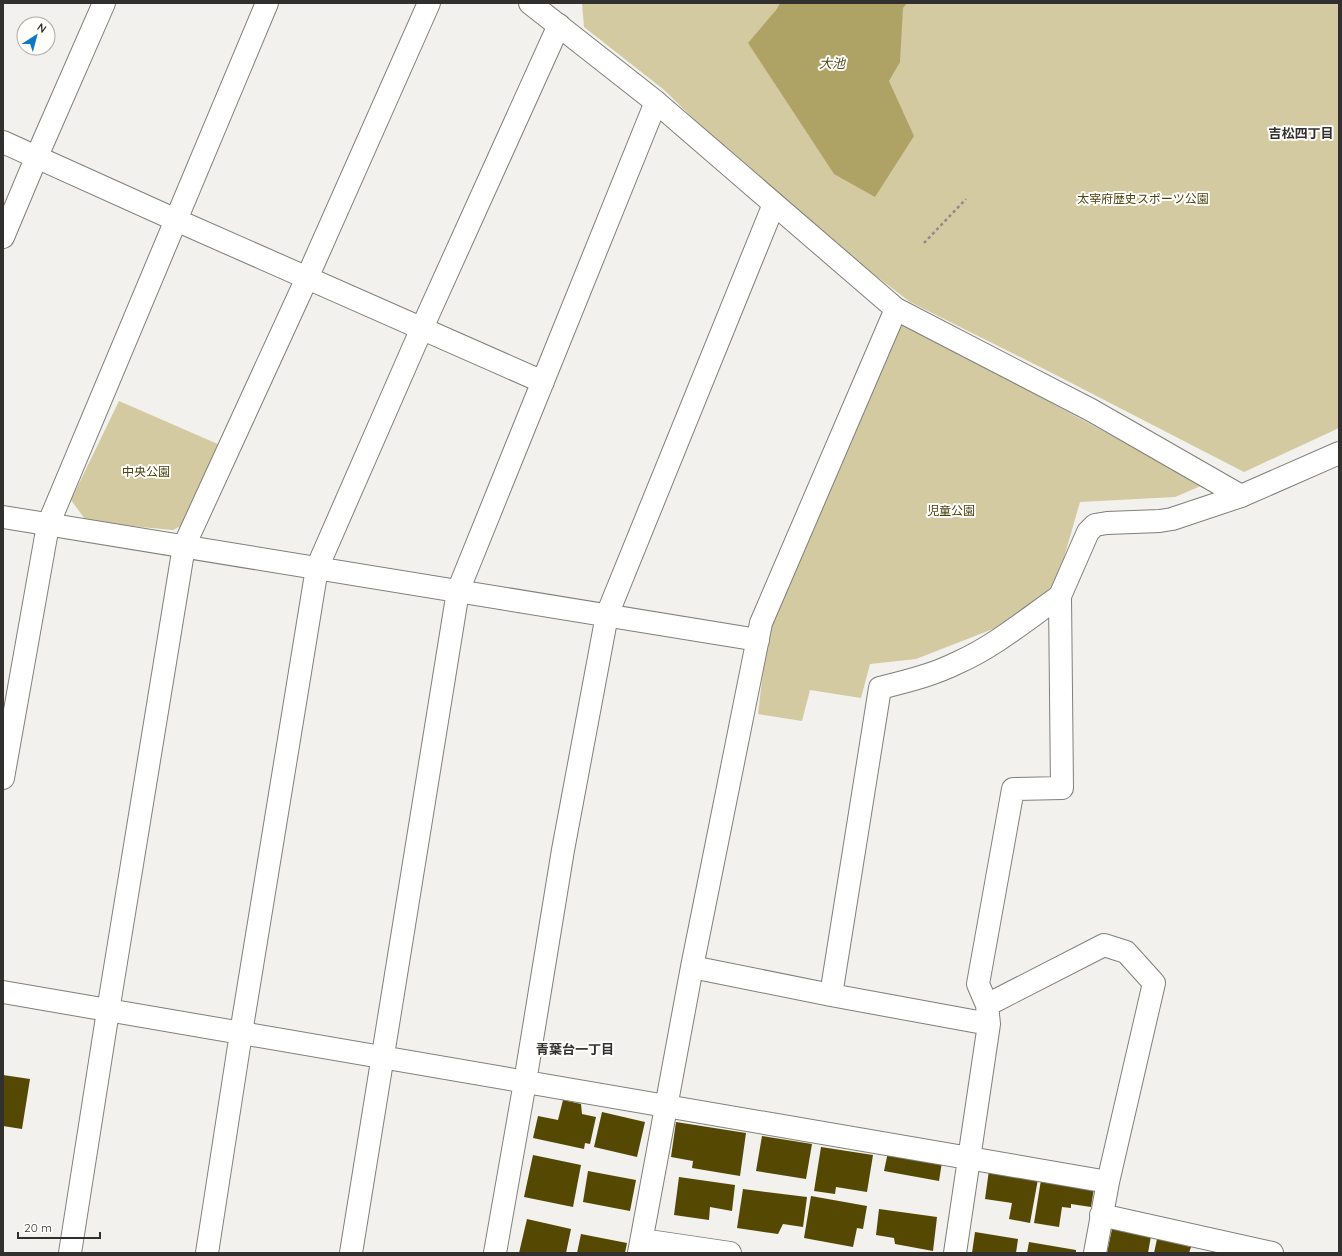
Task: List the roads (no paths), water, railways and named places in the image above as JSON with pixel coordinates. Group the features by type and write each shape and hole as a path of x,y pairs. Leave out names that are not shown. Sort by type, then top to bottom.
{"street":[{"path":"3,237 36,156 104,3"},
{"path":"3,778 48,525 267,3"},
{"path":"70,1253 184,546 307,278 429,3"},
{"path":"530,3 656,102 896,309 1091,410 1242,496"},
{"path":"207,1253 241,1033 317,568 422,328 559,25"},
{"path":"351,1253 458,591 656,102"},
{"path":"3,142 543,382"},
{"path":"495,1253 526,1082 563,850 607,615 774,204"},
{"path":"730,1253 641,1246 724,800 761,623 896,309"},
{"path":"955,1253 970,1159 988,1014 978,984 1013,789 1062,788 1060,596 1088,532 1095,525 1107,523 1160,521 1172,519 1242,496 1339,453"},
{"path":"3,518 184,546 758,640"},
{"path":"831,994 880,688 923,677 960,662 998,640 1060,596"},
{"path":"692,967 831,994 988,1014 1104,945 1126,952 1154,983 1108,1182 1095,1253"},
{"path":"3,992 1108,1182"},
{"path":"1101,1215 1272,1253"}],"water":[{"name":"大池","path":"780,3 907,3 903,8 900,62 889,81 914,136 875,197 834,174 748,43 777,9"}],"district":[{"name":"吉松四丁目","path":"1301,133"},
{"name":"青葉台一丁目","path":"575,1049"}],"park label":[{"name":"太宰府歴史スポーツ公園","path":"1143,199"},
{"name":"中央公園","path":"146,472"},
{"name":"児童公園","path":"951,511"}]}
